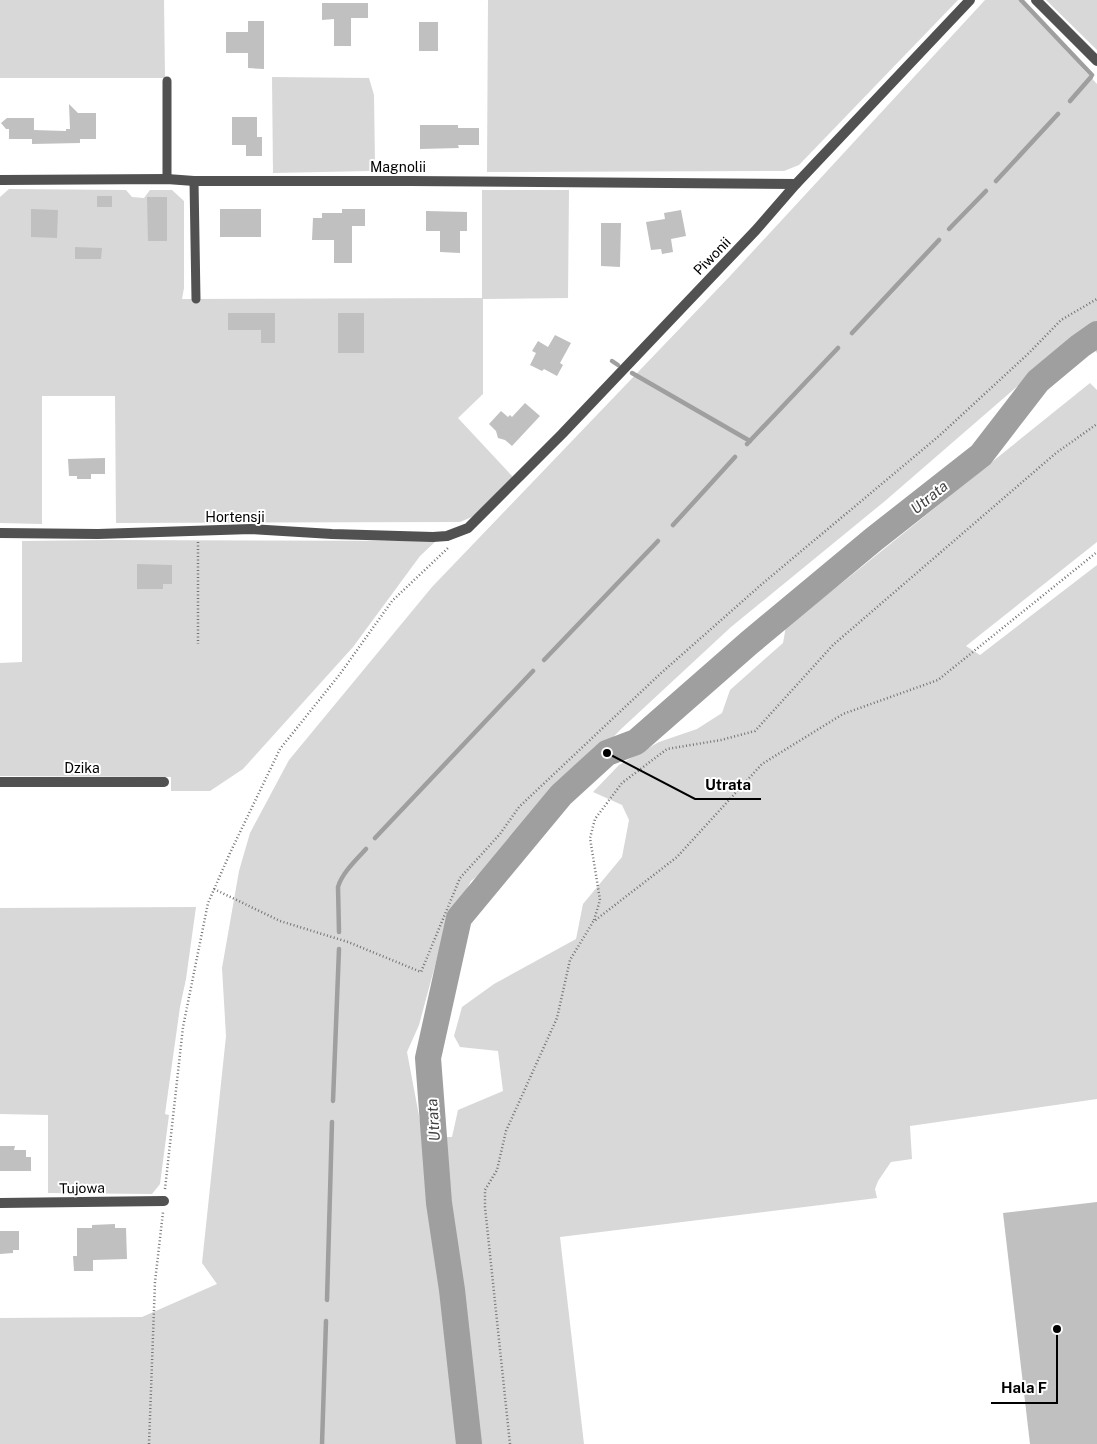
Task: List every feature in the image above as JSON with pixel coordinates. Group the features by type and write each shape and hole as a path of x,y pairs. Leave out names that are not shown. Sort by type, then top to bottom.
{"street":[{"name":"Piwonii","path":"468,528 575,420 756,230 796,184 970,0"},
{"path":"1036,0 1097,61"},
{"name":"Magnolii","path":"0,180 167,179 194,181 796,184"},
{"name":"Hortensji","path":"0,534 98,534 251,529 332,534 447,536 468,528"},
{"name":"Dzika","path":"0,782 164,782"},
{"name":"Tujowa","path":"0,1203 164,1201"}],"lane":[{"path":"167,81 167,179"},
{"path":"194,181 196,299"}],"path":[{"path":"214,889 280,920 348,942 421,972 460,878 500,834 519,807 660,674 740,603 939,436 1030,352 1061,320 1097,300"},
{"path":"510,1444 485,1207 485,1190 497,1170 506,1131 557,1018 570,960 593,922 600,900 590,838 595,819 622,782 667,749 720,740 755,731 833,645 1056,453 1097,424"},
{"path":"198,530 198,644"},
{"path":"149,1444 154,1282 183,1026 208,902 280,749 340,674 392,601 448,548"},
{"path":"593,922 677,857 762,764 843,714 938,680 1097,552"}],"shaded area":[{"path":"0,0 164,0 165,78 0,78"},
{"path":"488,0 958,0 799,165 784,171 487,172"},
{"path":"985,0 1019,0 1097,84 1097,353 1080,332 885,501 731,627 620,730 493,864 471,881 443,936 419,1025 407,1052 423,1137 452,1137 458,1110 503,1091 498,1051 460,1047 454,1036 462,1007 494,984 576,939 583,904 622,857 629,820 622,805 593,792 619,765 659,742 697,729 722,713 730,690 783,643 786,626 1090,383 1097,390 1097,542 966,646 980,655 1097,565 1097,1099 910,1126 912,1159 891,1162 878,1181 875,1189 877,1198 560,1237 584,1444 0,1444 0,1318 142,1317 217,1284 202,1263 226,1036 222,968 239,871 250,833 289,760 432,587 731,275"},
{"path":"1046,0 1097,0 1097,50"},
{"path":"272,77 369,78 374,95 375,164 371,171 273,173"},
{"path":"9,189 126,190 132,197 144,198 150,190 172,190 184,201 184,288 182,299 482,298 482,190 569,190 568,298 483,299 483,394 458,418 513,477 479,514 460,522 116,523 115,396 42,396 42,524 0,523 0,197"},
{"path":"22,541 436,541 420,556 353,647 243,769 210,791 171,791 171,777 0,776 0,663 22,662"},
{"path":"196,907 165,1114 169,1115 160,1184 152,1194 48,1193 48,1115 0,1114 0,908"}],"building":[{"path":"322,3 368,3 368,18 351,18 351,46 334,46 334,19 322,20"},
{"path":"248,21 264,21 264,69 248,68 248,53 226,53 226,32 248,32"},
{"path":"419,22 438,22 438,51 419,51"},
{"path":"69,104 78,113 96,113 96,139 80,139 80,143 32,144 32,139 9,139 9,129 6,129 1,123 7,118 34,118 34,130 66,131 66,129 70,129"},
{"path":"232,117 257,117 257,137 262,137 262,156 246,156 246,145 232,145"},
{"path":"420,125 458,125 458,128 479,128 479,145 458,145 459,148 420,149"},
{"path":"97,196 112,196 112,207 97,207"},
{"path":"147,197 167,197 167,241 148,241"},
{"path":"31,209 58,210 57,238 31,237"},
{"path":"220,209 261,209 261,237 220,237"},
{"path":"342,209 365,209 365,226 352,226 352,263 334,263 334,240 312,240 313,218 322,218 322,213 342,213"},
{"path":"681,210 686,236 671,239 673,252 662,254 661,249 651,250 646,222 665,219 664,213"},
{"path":"426,211 467,212 467,231 460,231 460,253 440,252 440,231 426,231"},
{"path":"601,223 621,223 620,267 601,266"},
{"path":"75,247 102,248 101,259 75,259"},
{"path":"228,313 275,313 275,343 261,343 261,330 228,330"},
{"path":"338,313 364,313 364,353 338,353"},
{"path":"555,335 571,343 560,363 563,365 557,376 544,369 542,371 530,365 536,353 532,351 538,341 548,347"},
{"path":"525,403 540,416 512,446 505,440 498,438 496,431 489,424 501,411 508,417 510,415 512,417"},
{"path":"105,458 105,474 91,474 91,479 77,479 77,476 69,476 68,459"},
{"path":"137,564 172,565 172,584 163,584 163,589 137,589"},
{"path":"0,1146 15,1146 14,1150 26,1150 26,1157 31,1157 31,1171 0,1171"},
{"path":"1097,1202 1097,1444 1030,1444 1003,1213"},
{"path":"115,1224 115,1228 126,1228 127,1259 93,1260 93,1271 74,1271 73,1256 77,1256 77,1228 92,1228 92,1225"},
{"path":"0,1231 19,1231 19,1250 13,1250 13,1253 0,1254"}],"waterway":[{"path":"1021,0 1092,75"},
{"path":"1070,101 1091,77"},
{"path":"996,181 1058,114"},
{"path":"949,229 986,191"},
{"path":"852,333 939,240"},
{"name":"Utrata","path":"469,1444 452,1290 439,1203 428,1058 459,918 561,795 607,753 636,742 749,643 874,539 981,455 1038,381 1097,334"},
{"path":"747,444 838,348"},
{"path":"612,361 618,365"},
{"path":"632,373 750,441"},
{"path":"673,525 735,457"},
{"path":"544,660 658,541"},
{"path":"375,838 533,671"},
{"path":"339,932 338,887 346,872 366,849"},
{"path":"333,1101 339,949"},
{"path":"327,1300 332,1122"},
{"path":"322,1444 326,1321"}],"place":[{"name":"Utrata","path":"607,753"},
{"name":"Hala F","path":"1057,1329"}]}
